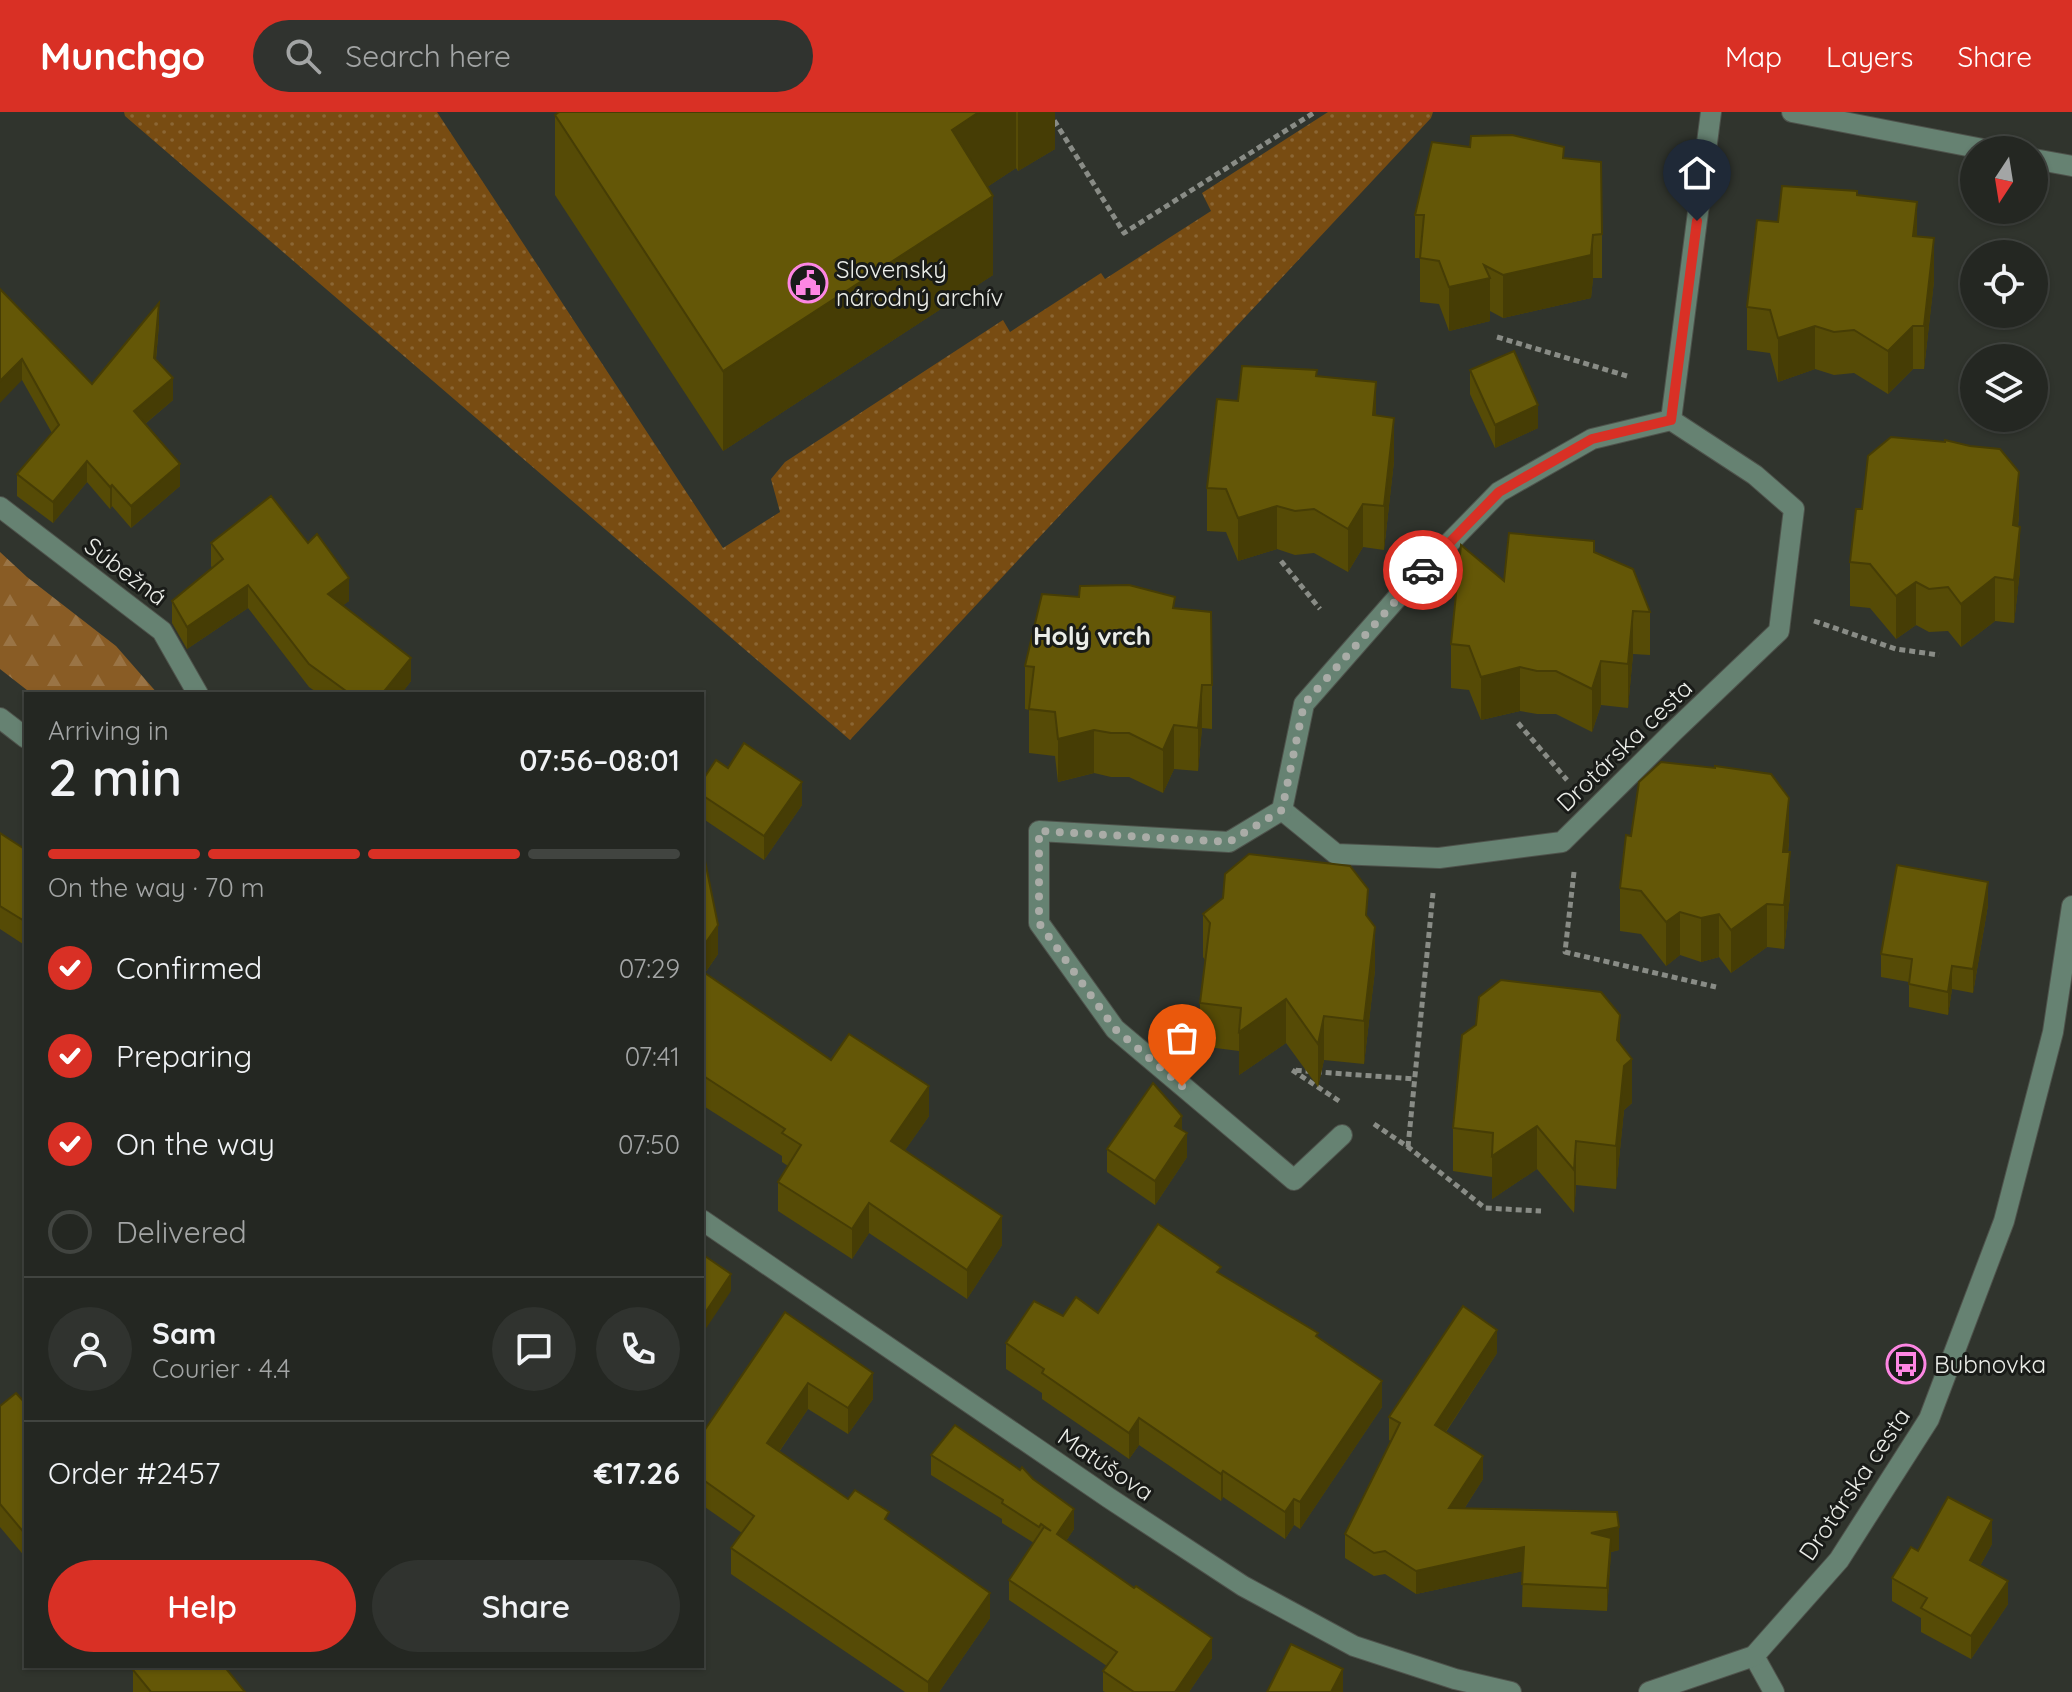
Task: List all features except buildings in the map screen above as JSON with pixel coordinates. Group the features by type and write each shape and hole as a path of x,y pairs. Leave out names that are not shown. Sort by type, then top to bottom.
{"street":[{"path":"1342,1135 1294,1180 1115,1029 1039,923 1039,831 1229,842 1282,810 1304,704 1411,582 1488,503 1499,492 1592,439 1671,420 1711,112"},
{"path":"1792,112 1960,145"},
{"path":"2048,162 2072,166"},
{"name":"Drotárska cesta","path":"1282,810 1336,854 1439,858 1562,842 1779,631 1794,509 1755,475 1671,420"},
{"name":"Súbežná","path":"0,507 162,631 197,692"},
{"path":"0,718 24,736"},
{"name":"Drotárska cesta","path":"1754,1656 1839,1560 1929,1419 2004,1221 2053,1032 2072,906"},
{"name":"Matúšova","path":"704,1221 1243,1586 1354,1646 1455,1679 1511,1692"},
{"path":"1649,1692 1754,1656 1774,1692"}],"path":[{"path":"1049,112 1124,233 1315,112"},
{"path":"1497,337 1627,376"},
{"path":"1281,561 1320,609"},
{"path":"1813,621 1896,649 1939,655"},
{"path":"1518,723 1567,780"},
{"path":"1574,867 1565,952 1716,987"},
{"path":"1408,1147 1434,884"},
{"path":"1343,1104 1292,1070 1414,1079"},
{"path":"1369,1121 1408,1147 1485,1208 1541,1211"}],"shaded area":[{"path":"124,112 437,112 723,548 780,512 771,479 785,462 1003,320 1010,332 1101,273 1105,279 1211,211 1202,193 1328,112 1433,112 1431,118 850,740"}],"green space":[{"path":"0,552 27,577 116,646 156,692 29,692 0,669"}],"way so far":[{"path":"1182,1086 1115,1029 1039,923 1039,831 1229,842 1282,810 1304,704 1423,570"}],"place":[{"name":"Slovenský národný archív","path":"808,283"},
{"name":"Bubnovka","path":"1906,1364"}],"district":[{"name":"Holý vrch","path":"1092,635"}],"route":[{"path":"1423,570 1499,492 1592,439 1671,420 1697,221"}]}
